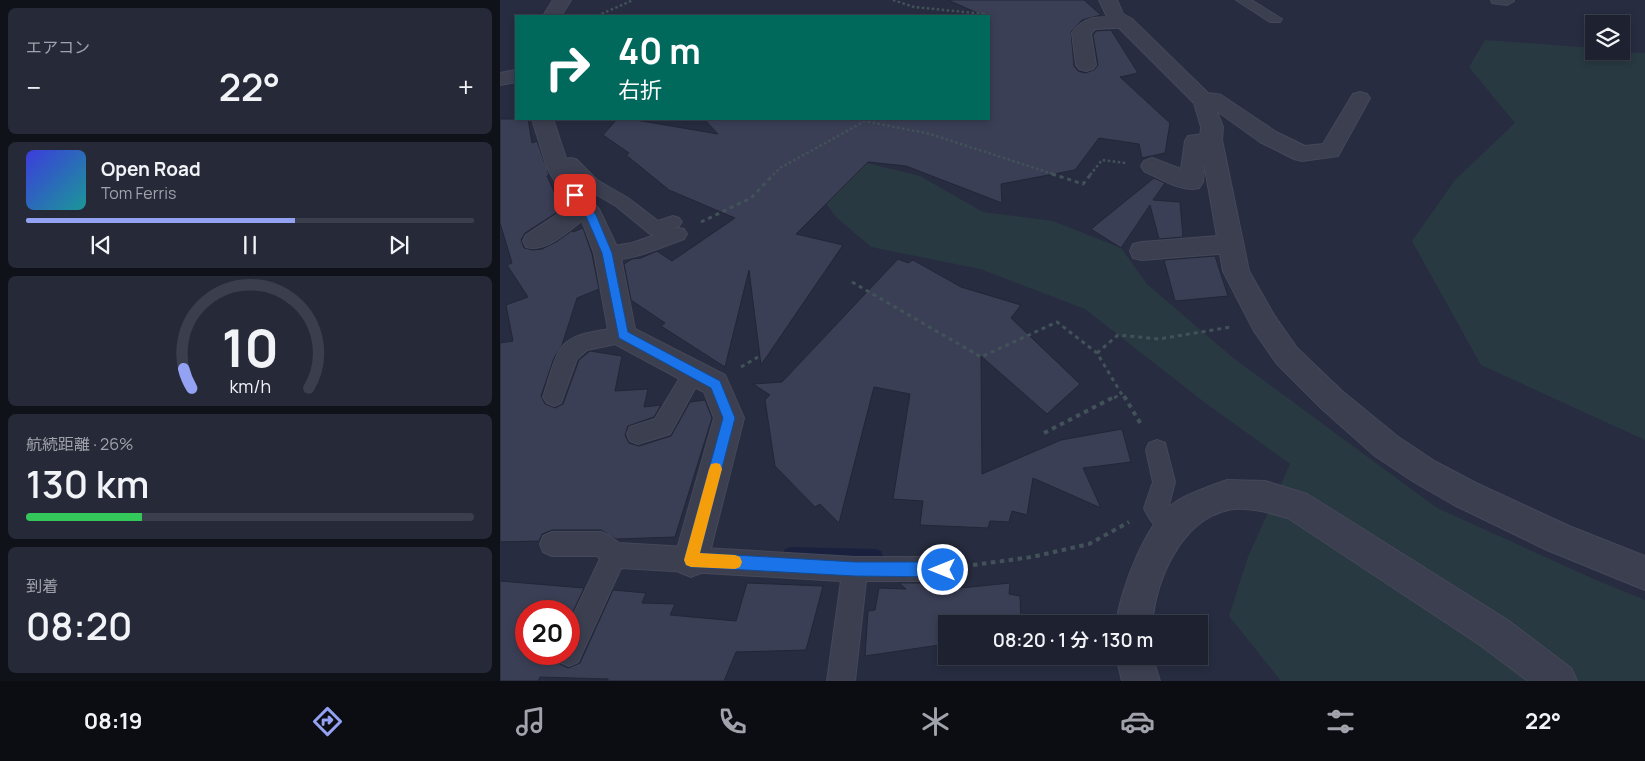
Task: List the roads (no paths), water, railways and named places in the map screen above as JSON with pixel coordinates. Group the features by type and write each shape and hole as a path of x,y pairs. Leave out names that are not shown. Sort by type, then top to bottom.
{"street":[{"path":"553,15 562,0"},
{"path":"1108,0 1115,17 1125,23 1204,101 1212,127 1211,140 1236,271 1264,324 1287,356 1332,400 1386,446 1425,472 1465,494 1559,538 1645,572"},
{"path":"1086,65 1081,33 1090,24 1125,23"},
{"path":"500,80 515,76"},
{"path":"1204,101 1214,100 1268,137 1302,154 1330,150 1360,98"},
{"path":"543,120 558,168 584,208 591,215 607,253 623,335 716,384 729,418 691,560"},
{"path":"1152,166 1191,182 1196,141 1211,140"},
{"path":"535,241 584,208"},
{"path":"1142,251 1231,244"},
{"path":"1135,615 1164,518 1187,512 1227,495 1265,496 1296,505 1493,632 1558,681"},
{"path":"1137,665 1141,681"}],"lane":[{"path":"1242,0 1275,19"},
{"path":"558,168 570,163 591,184 622,202 656,229 676,228 633,250 607,253"},
{"path":"554,397 568,354 582,343 623,335"},
{"path":"638,434 662,427 694,372"},
{"path":"1157,450 1164,482 1164,518"},
{"path":"552,544 601,544 614,555 855,569 943,570"},
{"path":"580,628 614,555"},
{"path":"841,681 855,569"}],"waterway":[{"path":"790,554 876,556"}]}
